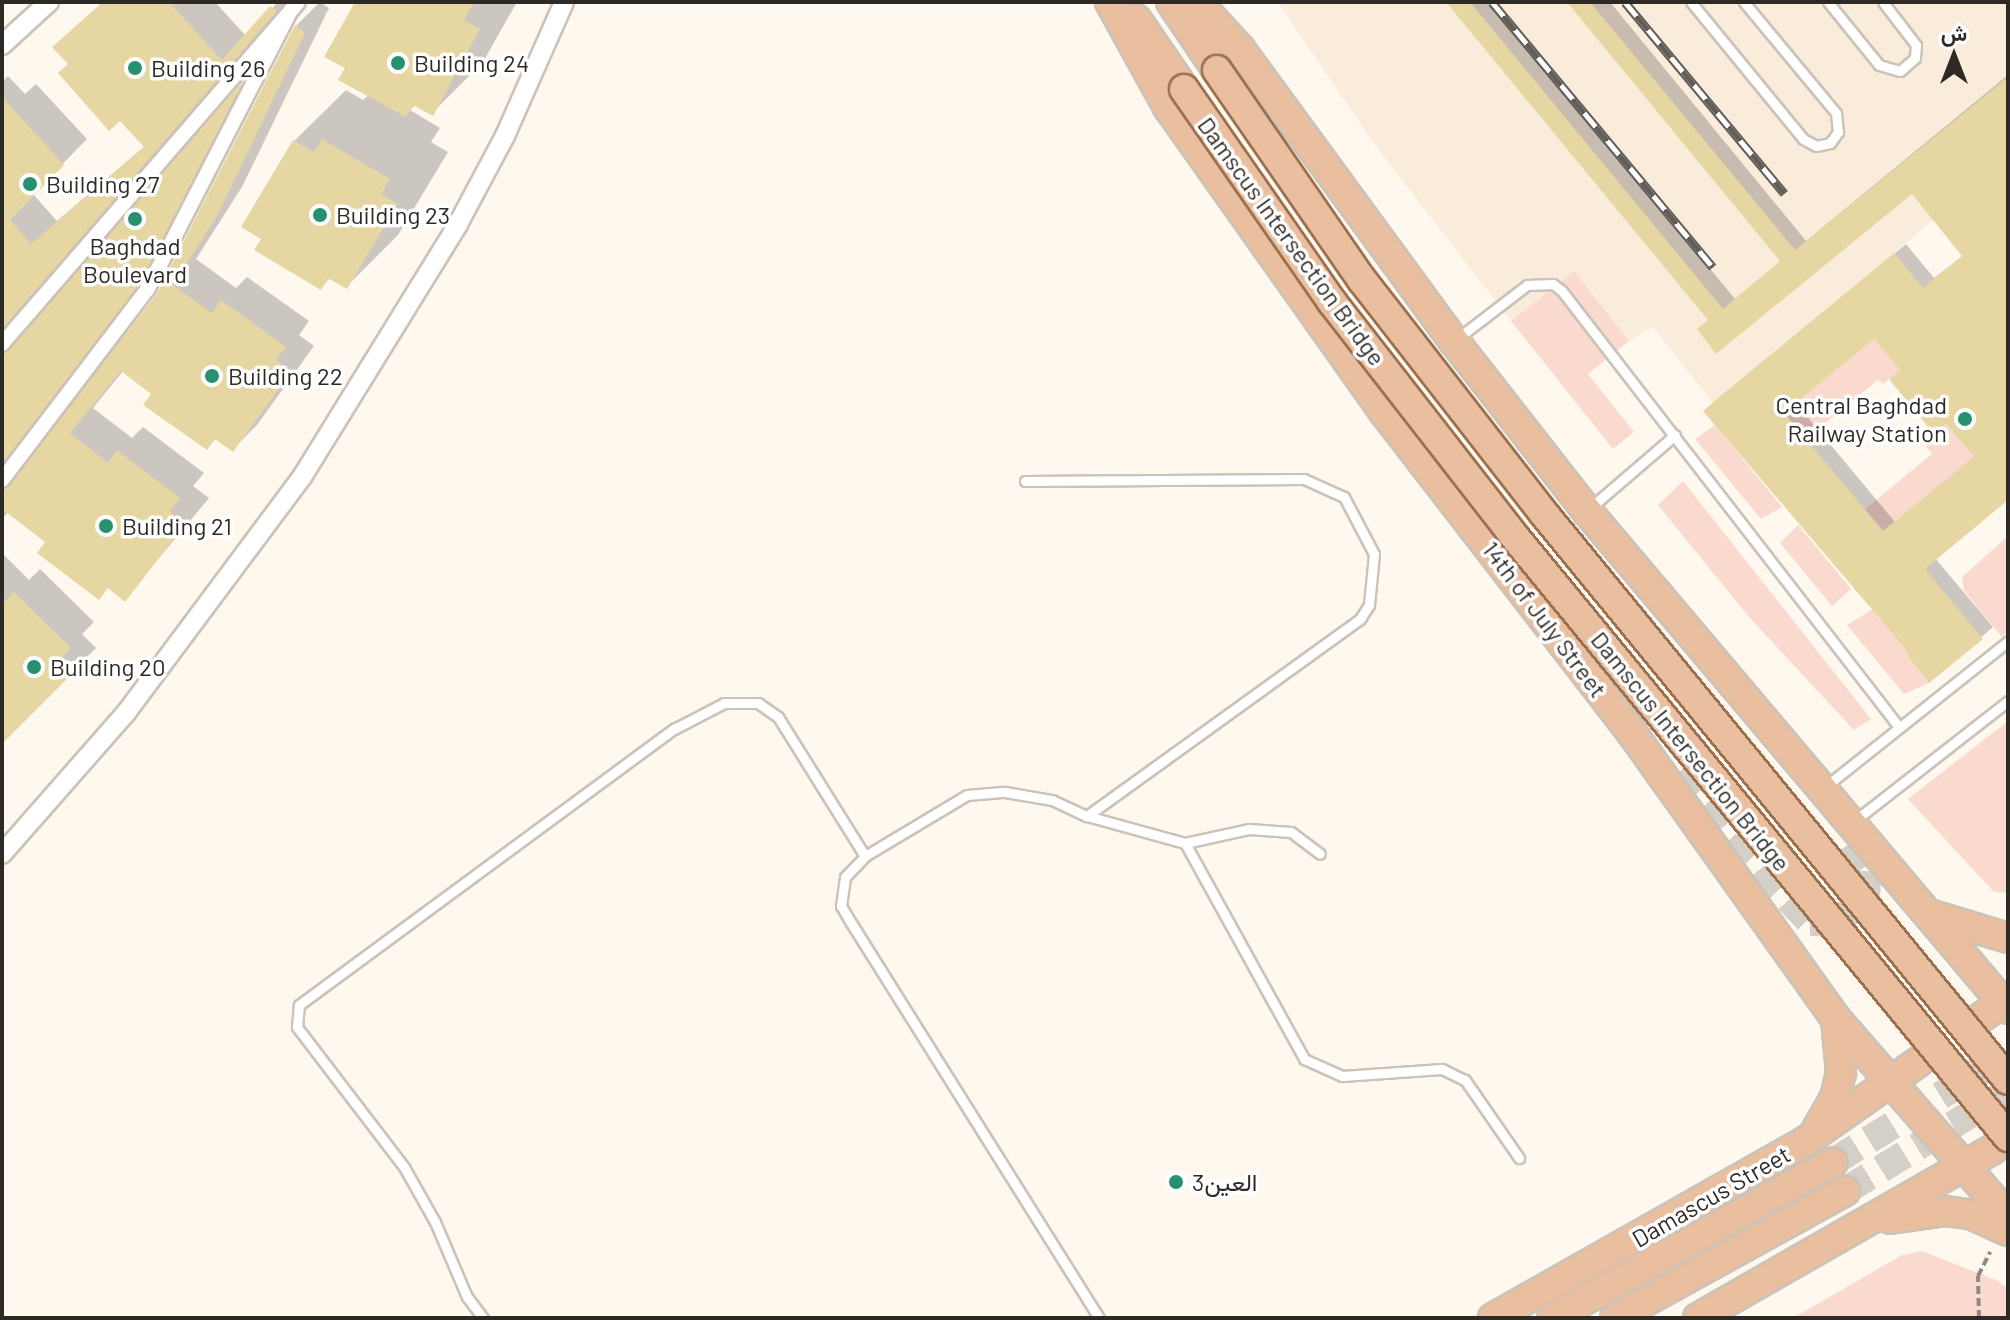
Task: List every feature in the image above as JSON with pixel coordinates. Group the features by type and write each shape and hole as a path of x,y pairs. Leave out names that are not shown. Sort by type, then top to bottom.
{"main road":[{"name":"14th of July Street","path":"1110,2 1168,107 1284,275 1632,733 1836,1019 1964,1166 2006,1225"},
{"name":"Damscus Intersection Bridge","path":"1124,2 1332,302 1514,536 2000,1143"},
{"name":"Damscus Intersection Bridge","path":"1171,2 1362,280 1545,515 2008,1080"},
{"path":"1197,2 1240,49 1454,341 1587,511 2006,1003 1979,1019"},
{"path":"1929,914 2008,938"},
{"path":"1806,1141 1835,1098 1841,1073 1836,1019"},
{"name":"Damascus Street","path":"1493,1318 1806,1141 1920,1061"},
{"path":"1698,1318 1866,1225 2000,1143"},
{"name":"Damascus Street","path":"1552,1318 1833,1162"},
{"path":"1615,1318 1845,1191"},
{"path":"1866,1225 1946,1211 2006,1225"}],"street":[{"path":"2,45 49,2"},
{"path":"2,854 126,713 247,556 333,431 458,224 505,136 564,2"},
{"path":"2,344 294,6"},
{"path":"2,480 147,290 294,6"}],"lane":[{"path":"1691,2 1803,139 1816,146 1830,143 1838,132 1836,113 1744,2"},
{"path":"1828,2 1879,65 1900,71 1915,58 1916,45 1883,2"},
{"path":"1454,341 1527,285 1553,284 1675,435 1899,727"},
{"path":"1587,511 1675,435"},
{"path":"1025,481 1304,479 1344,497 1374,554 1369,605 1360,619 1087,816"},
{"path":"1822,789 2008,641"},
{"path":"1853,823 2008,701"},
{"path":"483,1318 467,1297 435,1222 404,1167 297,1027 299,1005 674,729 724,703 758,703 778,717 865,856"},
{"path":"1099,1318 841,906 845,877 865,856 967,795 1005,792 1052,800 1087,816 1185,843 1263,830 1291,832 1320,854"},
{"path":"1185,843 1304,1059 1342,1076 1442,1069 1465,1080 1519,1158"}],"path":[{"path":"1979,1318 1978,1276 2006,1225"}],"shaded area":[{"path":"1278,2 2008,2 2008,158 1713,403 1652,326 1629,341 1574,272 1511,321 1372,141"},
{"path":"1574,271 1629,341 1588,374 1634,432 1613,449 1511,321"},
{"path":"1874,339 1900,370 1883,384 1878,380 1806,439 1784,413"},
{"path":"1946,424 1974,457 1883,531 1865,509 1932,454 1923,442"},
{"path":"1715,425 1782,507 1761,519 1695,439"},
{"path":"1683,481 1871,719 1854,730 1749,617 1658,505"},
{"path":"1798,525 1851,589 1832,606 1780,543"},
{"path":"2008,536 2008,632 2002,637 1964,591 1962,577"},
{"path":"1873,609 1929,683 1904,694 1847,625"},
{"path":"2008,721 2008,893 1994,892 1908,799"},
{"path":"1922,1251 1998,1281 2008,1289 2008,1318 1793,1318 1902,1255"}],"building":[{"path":"103,2 169,2 222,60 270,6 277,11 2,329 2,97 64,165 10,220 31,244 144,147 120,121 109,131 58,73 68,64 52,47"},
{"name":"Building 24","path":"355,2 474,2 464,20 480,29 433,116 413,105 406,117 338,80 345,68 324,57"},
{"name":"Central Baghdad Railway Station","path":"1446,2 1470,2 1723,309 1780,261 1567,2 1590,2 1795,250 2008,77 2008,500 1925,569 1983,639 1929,683 1907,656 1910,654 1703,411 1894,253 1923,288 1962,256 1912,194 1716,354 1697,329 1708,320","holes":["1874,339 1900,370 1889,379 1934,434 1946,424 1974,457 1883,531 1784,413"]},
{"path":"295,25 305,33 218,214 173,285 212,313 221,300 286,347 276,360 291,372 233,452 215,439 207,450 143,405 151,394 121,371 70,433 108,463 117,450 180,498 170,512 186,523 125,602 108,588 99,600 37,553 45,542 2,509 2,490 156,295"},
{"path":"244,80 139,285 2,464 2,354"},
{"name":"Building 23","path":"322,139 390,179 381,194 398,204 347,289 328,278 321,290 254,250 261,239 241,227 293,140 314,152"},
{"name":"Building 20","path":"14,592 71,648 59,660 73,673 2,744 2,605"}],"tunnel":[{"path":"1674,777 1810,922 1836,922 1866,899 1868,865 1846,832"},
{"path":"1833,1162 2008,1054"},
{"path":"1845,1191 2008,1091"}],"railway":[{"path":"1492,2 1713,267"},
{"path":"1625,2 1784,193"}],"place":[{"name":"Building 24","path":"398,63"},
{"name":"Building 26","path":"135,68"},
{"name":"Building 27","path":"30,184"},
{"name":"Building 23","path":"320,215"},
{"name":"Baghdad Boulevard","path":"135,219"},
{"name":"Building 22","path":"212,376"},
{"name":"Central Baghdad Railway Station","path":"1965,419"},
{"name":"Building 21","path":"106,526"},
{"name":"Building 20","path":"34,667"},
{"name":"العين3","path":"1176,1182"}]}
